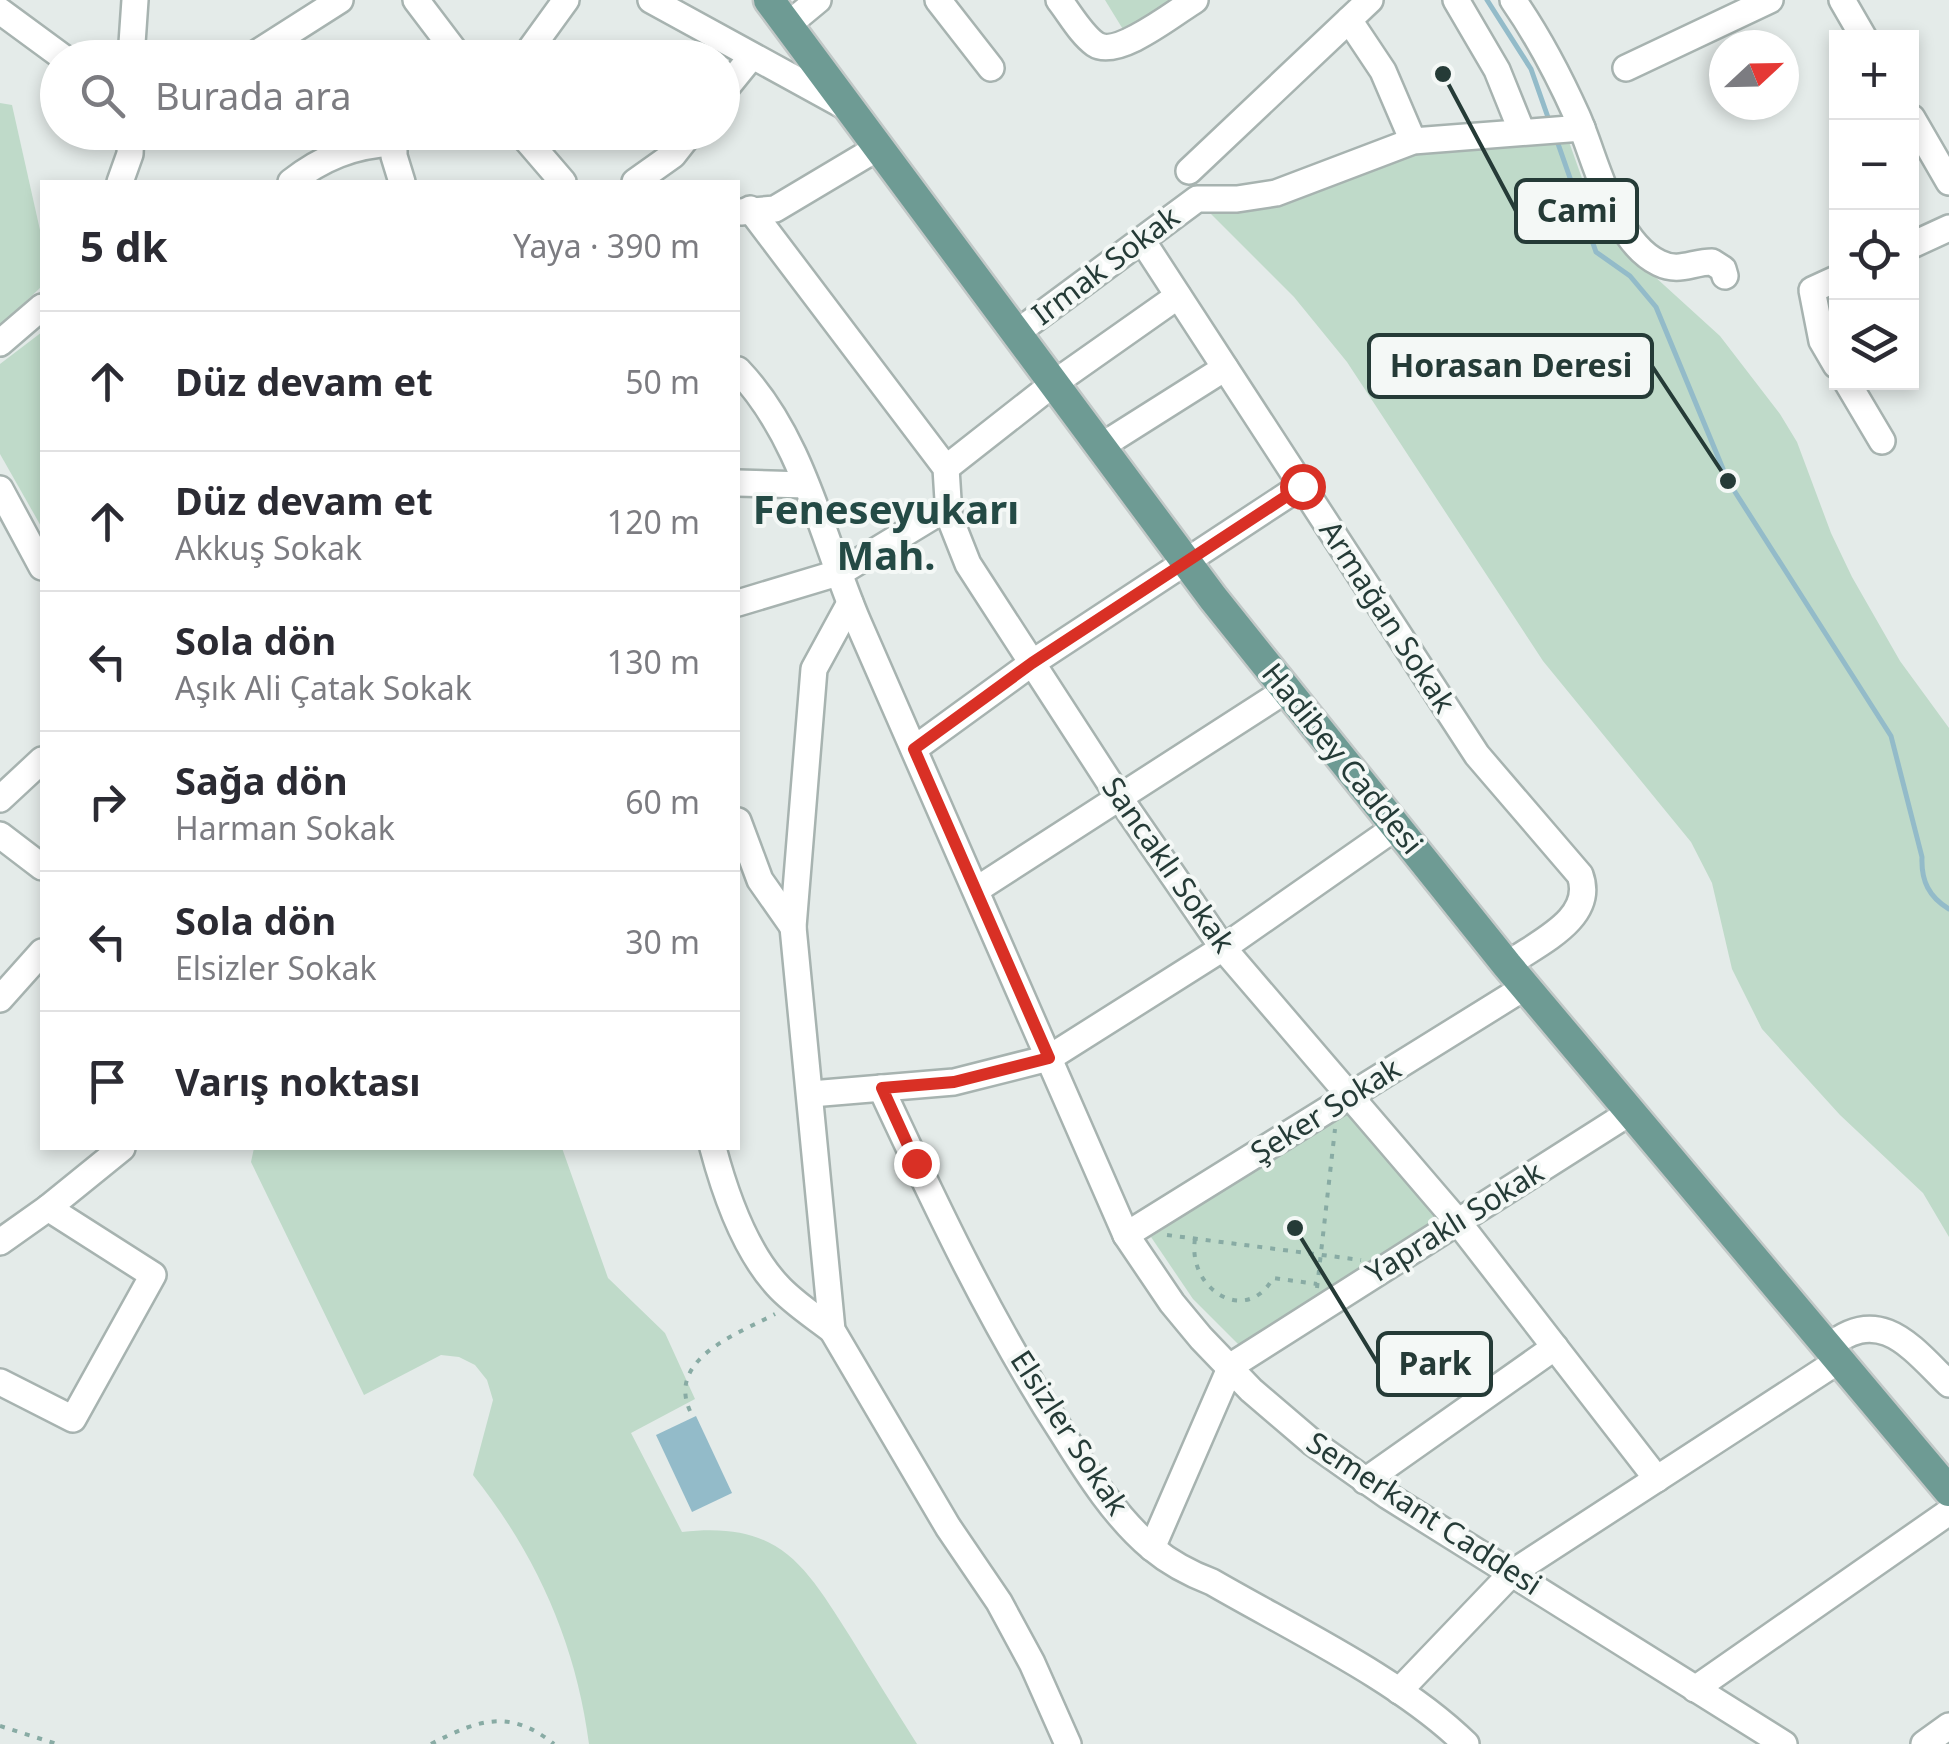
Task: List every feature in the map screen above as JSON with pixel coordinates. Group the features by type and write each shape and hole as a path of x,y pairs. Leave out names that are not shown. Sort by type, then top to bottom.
{"main road":[{"name":"Hadibey Caddesi","path":"769,0 1052,384 1286,690 1516,976 1949,1492"}],"street":[{"path":"132,40 135,0"},
{"path":"277,40 340,0"},
{"path":"416,0 440,40"},
{"path":"537,40 566,0"},
{"path":"651,0 723,40"},
{"path":"789,24 818,0"},
{"path":"938,0 991,68"},
{"path":"1059,0 1092,42 1109,49 1124,45 1195,0"},
{"path":"1189,171 1370,0"},
{"path":"1456,0 1496,70 1522,132"},
{"path":"1513,0 1538,40 1582,128 1612,204 1646,254 1660,264 1676,268 1712,262 1723,269 1725,276"},
{"path":"1626,68 1770,0"},
{"path":"1842,0 1859,30"},
{"path":"0,11 40,40"},
{"path":"1349,20 1383,71 1413,141 1582,128"},
{"path":"740,49 851,109"},
{"path":"740,71 752,56"},
{"path":"1913,120 1949,182"},
{"name":"Irmak Sokak","path":"1015,334 1197,199 1276,192 1413,141"},
{"path":"744,211 775,208 879,147"},
{"path":"121,180 130,150"},
{"path":"294,180 315,164 349,150"},
{"path":"395,150 402,180"},
{"path":"535,150 560,180"},
{"path":"638,180 677,150"},
{"path":"744,211 946,468 1052,384 1178,296"},
{"path":"1919,242 1949,228"},
{"name":"Armağan Sokak","path":"1142,240 1477,755 1580,875 1584,894 1574,917 1516,976"},
{"path":"1829,282 1812,290 1822,341 1829,353"},
{"path":"0,342 40,309"},
{"path":"1100,447 1225,368"},
{"name":"Semerkant Caddesi","path":"740,372 758,391 806,485 850,602 1126,1235 1172,1303 1277,1414 1365,1481 1695,1689 1762,1736 1784,1744"},
{"path":"1852,390 1882,441"},
{"name":"Sancaklı Sokak","path":"946,468 948,507 968,564 1119,796 1224,948 1344,1100 1458,1222 1656,1479"},
{"path":"740,483 806,485"},
{"path":"914,749 1032,663 1302,486"},
{"path":"0,489 40,562"},
{"path":"740,602 841,572 948,507"},
{"path":"832,1330 794,926 814,668 850,602"},
{"path":"976,890 1286,690"},
{"path":"0,799 40,762"},
{"path":"740,826 760,880 794,926"},
{"path":"811,1094 954,1082 1049,1058 1224,948 1396,827"},
{"path":"0,835 40,865"},
{"path":"0,998 40,954"},
{"name":"Şeker Sokak","path":"1126,1235 1344,1100 1516,976"},
{"name":"Elsizler Sokak","path":"882,1088 952,1236 1032,1384 1099,1488 1152,1548 1400,1691 1466,1744"},
{"name":"Yapraklı Sokak","path":"1230,1366 1630,1113"},
{"path":"0,1242 120,1150"},
{"path":"714,1150 748,1238 777,1285 832,1330 948,1527 999,1602 1032,1663 1068,1744"},
{"path":"0,1382 73,1419 153,1275 48,1208"},
{"path":"1400,1691 1512,1573 1656,1479 1832,1355 1853,1333 1887,1331 1899,1335 1949,1384"},
{"path":"1365,1481 1555,1347"},
{"path":"1152,1548 1230,1366"},
{"path":"1695,1689 1949,1512"},
{"path":"1924,1744 1949,1726"}],"path":[{"path":"1321,1254 1196,1239 1194,1250 1202,1281 1218,1296 1234,1299 1266,1290 1273,1278 1317,1284 1344,1100"},
{"path":"690,1411 684,1394 686,1382 702,1354 797,1302"},
{"path":"432,1744 482,1722 501,1720 522,1724 554,1744"},
{"path":"0,1726 57,1744"}],"green space":[{"path":"1105,0 1172,0 1124,31"},
{"path":"0,103 12,105 40,230 40,288 0,326"},
{"path":"1568,139 1589,198 1620,245 1720,336 1780,414 1797,442 1852,577 1900,661 1949,728 1949,1237 1923,1193 1840,1115 1762,1029 1732,969 1712,883 1691,842 1543,661 1347,362 1294,297 1211,214 1239,210 1397,153"},
{"path":"40,334 40,524 0,454 0,364"},
{"path":"1349,1108 1440,1218 1241,1347 1193,1299 1151,1237"},
{"path":"254,1150 563,1150 608,1278 665,1333 695,1399 631,1433 682,1532 715,1530 743,1534 786,1553 819,1589 917,1744 589,1744 574,1670 550,1601 516,1536 473,1475 493,1400 487,1380 475,1365 459,1357 441,1355 364,1395 251,1162"}],"water":[{"path":"696,1416 732,1493 692,1512 656,1435"}],"waterway":[{"path":"1487,0 1531,69 1550,123"},
{"path":"1556,138 1596,252 1630,276 1656,307 1728,481 1891,736 1925,881 1931,894 1949,909"}],"place":[{"name":"Cami","path":"1443,74"},
{"name":"Horasan Deresi","path":"1728,481"},
{"name":"Park","path":"1295,1228"}],"district":[{"name":"Feneseyukarı Mah.","path":"886,533"}],"route":[{"path":"916,1163 882,1088 954,1082 1049,1058 914,749 1032,663 1302,486"}]}
